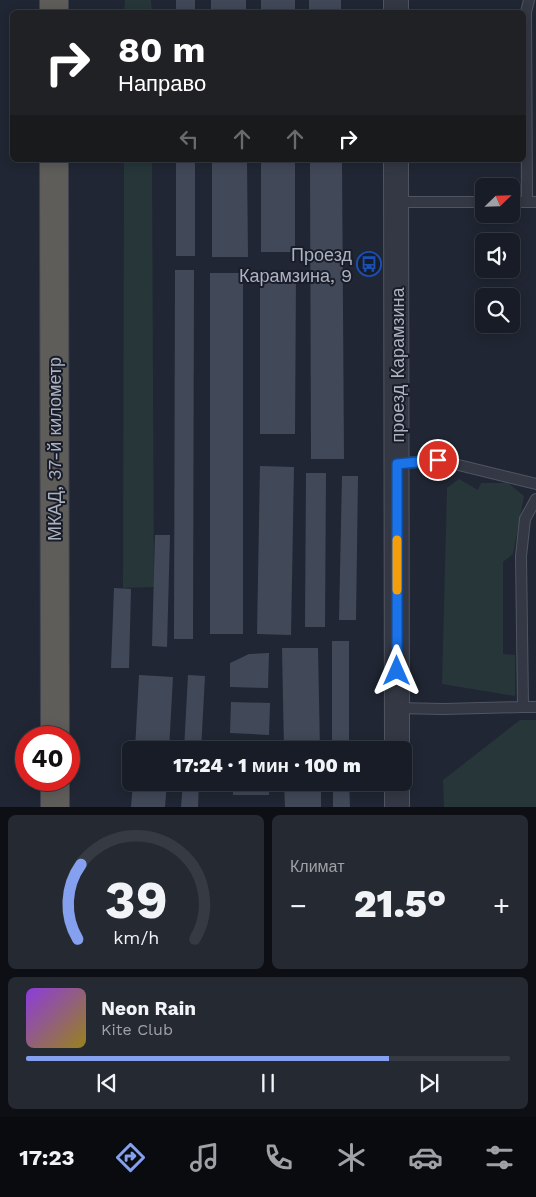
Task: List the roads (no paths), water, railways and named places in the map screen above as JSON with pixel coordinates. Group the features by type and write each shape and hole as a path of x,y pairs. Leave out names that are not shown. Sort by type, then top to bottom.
{"highway":[{"name":"МКАД, 37-й километр","path":"54,162 55,726"},
{"path":"55,791 55,807"}],"street":[{"name":"проезд Карамзина","path":"396,162 397,741"},
{"path":"397,791 397,807"}],"lane":[{"path":"529,0 526,12 531,202"},
{"path":"396,202 475,202"},
{"path":"397,464 438,460 536,484"},
{"path":"523,707 521,556 525,519 536,499"},
{"path":"397,708 536,707"}],"place":[{"name":"Проезд Карамзина, 9","path":"369,264"}]}
